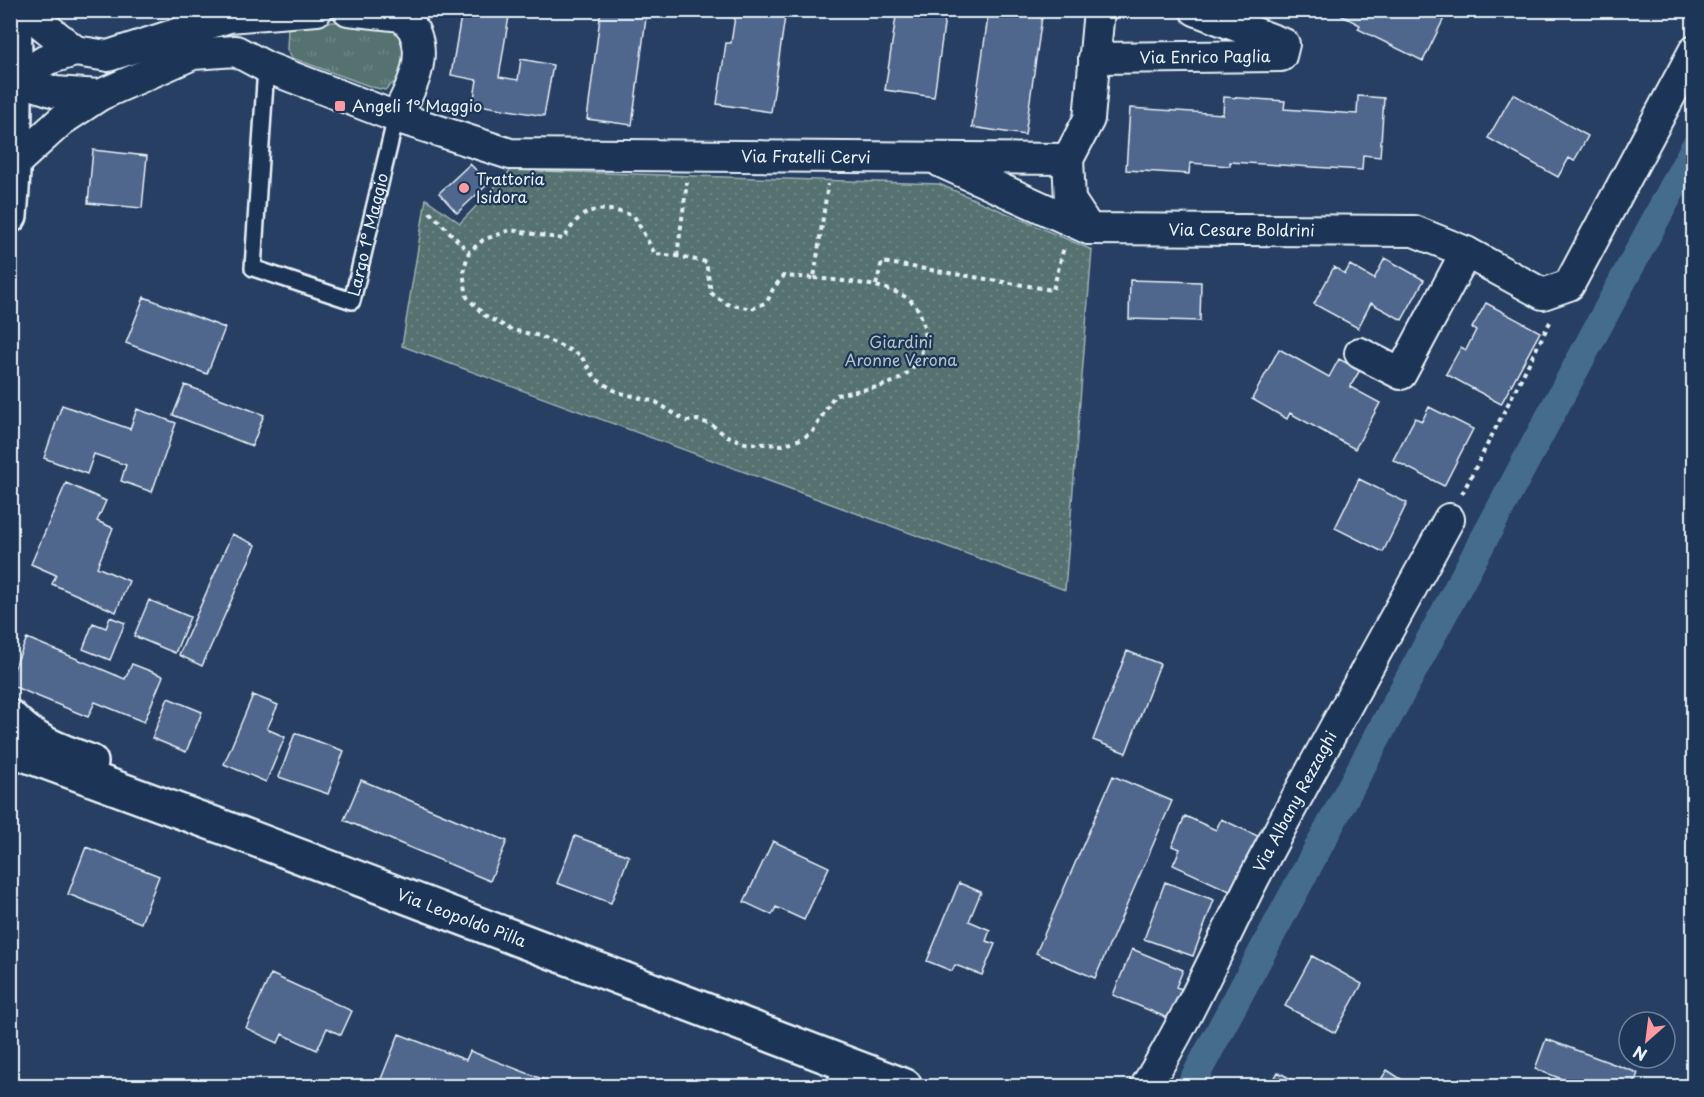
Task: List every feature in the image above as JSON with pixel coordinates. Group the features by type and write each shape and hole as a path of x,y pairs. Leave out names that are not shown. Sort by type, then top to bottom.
{"main road":[{"path":"10,216 15,163 14,10"},
{"path":"10,717 24,731 45,744 125,776 228,828"},
{"name":"Via Leopoldo Pilla","path":"14,750 228,828 838,1074 905,1086"}],"street":[{"path":"24,10 75,51"},
{"path":"16,79 48,59 75,51 108,56 229,17 253,13 317,10"},
{"name":"Largo 1° Maggio","path":"348,10 402,14 414,30 420,51 413,84 396,117"},
{"path":"1077,234 1070,200 1068,159 1089,119 1099,10"},
{"name":"Via Enrico Paglia","path":"1094,58 1281,56 1284,44 1195,10"},
{"path":"15,163 62,120 100,95 193,54 236,51 266,67 396,117"},
{"path":"1569,285 1694,51"},
{"path":"16,79 55,92 100,95"},
{"name":"Via Fratelli Cervi","path":"396,117 510,154 1068,159"},
{"path":"931,157 1077,234"},
{"name":"Via Cesare Boldrini","path":"1077,234 1414,231 1466,252 1543,294 1569,285"},
{"path":"1360,353 1401,374 1466,252"},
{"name":"Via Albany Rezzaghi","path":"1146,1086 1159,1067 1253,881 1449,519"}],"lane":[{"name":"Largo 1° Maggio","path":"266,67 253,268 352,301 396,117"}],"path":[{"path":"677,256 688,176"},
{"path":"814,278 828,180"},
{"path":"614,209 634,216 655,254 677,256 706,262 711,293 727,304 752,309 767,302 783,276 876,285 913,302 924,324 924,340 920,359 902,377 878,388 852,390 834,396 812,433 798,440 782,445 745,443 725,435 712,425 698,420 686,421 656,402 617,392 596,379 580,355 540,336 512,330 483,315 467,297 463,272 469,252 483,240 510,230 563,239 578,219 594,210 614,209"},
{"path":"430,212 469,252"},
{"path":"876,285 882,261 1053,290 1077,234"},
{"path":"1449,519 1569,285"}],"green space":[{"path":"373,20 389,23 405,41 403,75 385,90 292,58 287,49 288,29 294,24"},
{"name":"Giardini Aronne Verona","path":"511,170 939,184 1092,250 1065,590 402,346 426,199 460,223"}],"building":[{"path":"462,10 510,10 499,77 518,80 521,59 553,65 544,116 473,104 477,80 451,75"},
{"path":"601,10 647,10 632,125 587,119"},
{"path":"736,10 786,10 771,112 717,104 726,43 731,43"},
{"path":"897,10 946,10 934,97 885,90"},
{"path":"989,10 1043,10 1025,135 972,127"},
{"path":"1331,10 1433,10 1445,16 1423,61 1358,29 1360,25"},
{"path":"1513,94 1588,136 1574,161 1569,158 1558,177 1488,138"},
{"path":"1358,96 1384,98 1380,157 1363,155 1362,170 1230,162 1230,166 1190,163 1189,174 1126,170 1130,108 1223,114 1224,97 1285,101 1284,109 1357,114"},
{"path":"93,150 147,156 142,208 88,203"},
{"name":"Trattoria Isidora","path":"470,164 489,183 457,213 439,193"},
{"path":"1385,258 1424,280 1402,320 1371,303 1358,328 1314,304 1334,267 1345,274 1350,265 1374,279"},
{"path":"1130,280 1201,282 1200,321 1129,319"},
{"path":"144,297 225,328 207,374 126,343"},
{"path":"1486,303 1540,332 1501,404 1446,374 1461,347 1466,350 1476,330 1472,328"},
{"path":"1279,349 1329,377 1339,359 1360,370 1350,387 1380,403 1355,449 1290,413 1287,419 1252,399"},
{"path":"185,385 264,415 252,446 173,415"},
{"path":"62,405 130,429 137,409 176,423 152,492 121,481 126,465 94,454 87,474 44,458"},
{"path":"1429,407 1473,429 1444,486 1393,460 1415,418 1422,421"},
{"path":"1359,479 1407,503 1383,552 1335,528"},
{"path":"66,483 106,501 97,521 113,528 97,567 129,581 116,612 52,584 56,575 31,564"},
{"path":"232,534 256,545 202,666 179,655"},
{"path":"149,600 190,617 175,653 134,636"},
{"path":"110,617 125,623 110,660 83,649 93,623 106,628"},
{"path":"27,638 125,679 132,664 163,676 144,722 95,702 88,717 10,685 10,678"},
{"path":"1127,651 1160,664 1126,753 1093,740"},
{"path":"253,695 278,705 267,729 285,737 266,782 224,764"},
{"path":"168,698 202,712 186,752 152,738"},
{"path":"295,733 344,751 328,794 279,777"},
{"path":"1113,776 1172,801 1095,978 1036,953"},
{"path":"361,780 507,841 490,881 344,820"},
{"path":"1185,816 1216,830 1221,819 1260,837 1234,893 1173,865 1180,849 1172,846"},
{"path":"575,836 629,856 611,903 557,883"},
{"path":"773,841 829,867 804,920 776,907 772,915 744,902"},
{"path":"86,847 159,876 141,923 68,894"},
{"path":"1165,882 1214,900 1193,956 1144,939"},
{"path":"959,883 981,892 969,921 990,930 986,941 995,944 982,975 955,965 952,971 927,961"},
{"path":"1132,949 1183,970 1176,987 1182,989 1170,1019 1113,995"},
{"path":"1312,956 1362,984 1335,1033 1285,1006"},
{"path":"271,974 352,1011 341,1035 327,1028 317,1050 282,1034 278,1043 246,1028"},
{"path":"399,1034 466,1060 470,1051 550,1082 549,1086 386,1086 379,1084"},
{"path":"1546,1039 1617,1065 1617,1070 1630,1070 1638,1073 1633,1086 1581,1086 1535,1069"},
{"path":"1387,1070 1404,1081 1401,1086 1377,1086"},
{"path":"1278,1072 1304,1086 1270,1086"}],"waterway":[{"path":"1190,1086 1694,148"}],"place":[{"name":"Angeli 1° Maggio","path":"340,106"},
{"name":"Trattoria Isidora","path":"464,188"}]}
